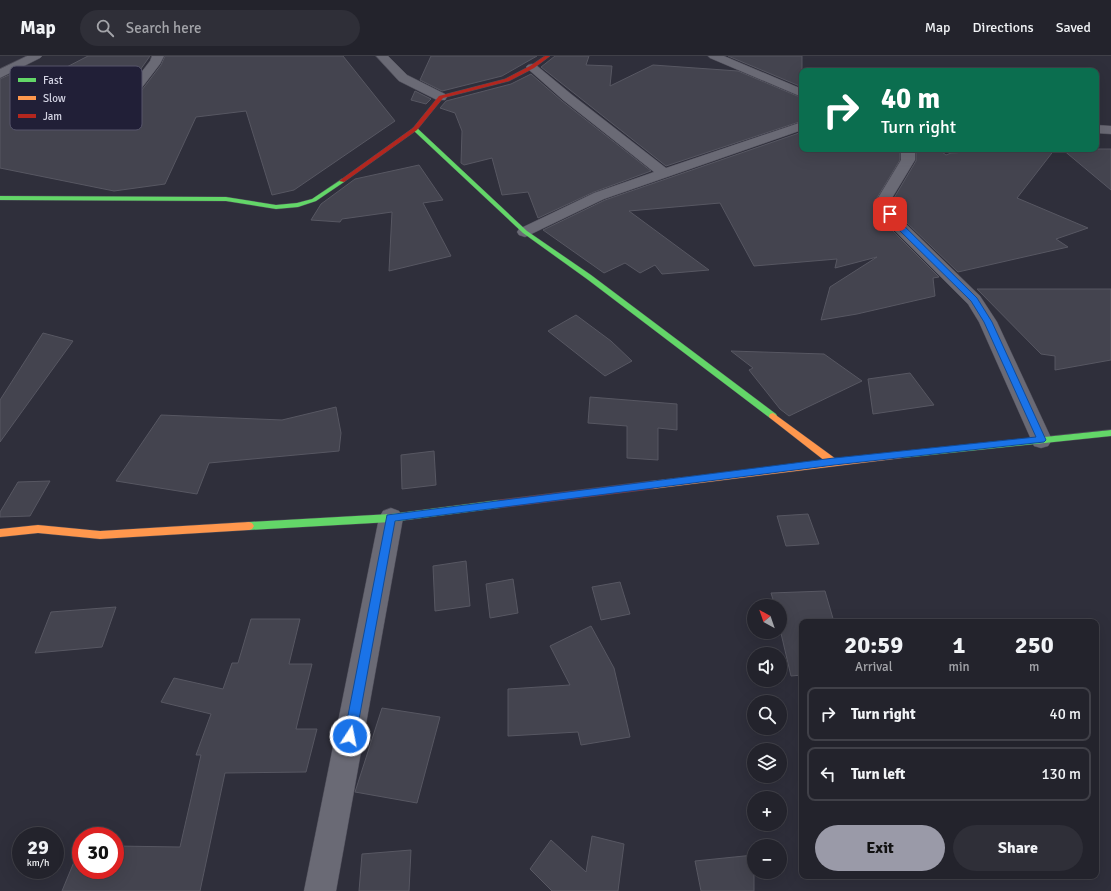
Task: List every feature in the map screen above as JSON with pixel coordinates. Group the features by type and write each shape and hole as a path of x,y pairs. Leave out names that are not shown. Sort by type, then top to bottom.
{"street":[{"path":"16,66 36,56"},
{"path":"142,80 156,62 158,56"},
{"path":"382,56 403,78 441,97"},
{"path":"0,198 226,199 276,207 298,205 314,200 415,129 441,97 507,80 532,67 548,56"},
{"path":"714,56 799,92"},
{"path":"532,67 567,97 664,173"},
{"path":"0,74 10,69"},
{"path":"525,232 599,196 799,127"},
{"path":"415,129 525,232 589,276 834,462"},
{"path":"1099,129 1111,130"},
{"path":"908,152 908,160 885,198 890,214 899,226 974,300 988,322 1041,440"},
{"path":"0,533 38,529 100,535 390,518 834,462 1111,433"},
{"path":"320,891 390,518"}],"building":[{"path":"88,56 150,56 142,67 142,66 69,66"},
{"path":"165,56 343,56 395,121 294,190 272,195 246,111 196,117 165,184 114,191 0,168 0,79 10,74 10,130 142,130 142,90 161,65"},
{"path":"431,56 537,56 502,76 442,91 420,80"},
{"path":"555,56 589,56 586,65 612,66 610,86 653,65 738,71 799,97 799,122 666,166 541,67"},
{"path":"728,56 802,56 802,68 799,68 799,86"},
{"path":"531,74 562,101 651,171 594,192 538,218 528,192 502,195 492,158 464,165 461,163 462,131 455,113 440,108 446,101 511,84"},
{"path":"415,91 431,99 426,104 411,100"},
{"path":"799,133 799,152 900,152 900,160 877,198 881,215 892,230 939,277 933,278 935,296 857,314 821,320 830,287 877,257 835,268 837,259 754,266 720,203 629,211 709,270 662,274 655,265 640,273 625,263 604,273 543,230 605,200"},
{"path":"1099,149 1111,149 1111,190 1066,152 1099,152"},
{"path":"916,152 942,152 946,155 951,153 968,152 1053,152 1017,198 1088,228 1056,239 1068,247 958,272 906,222 898,212 894,198 916,161"},
{"path":"419,165 443,200 423,203 451,256 389,271 392,212 342,219 340,222 311,220 321,204 355,179"},
{"path":"977,289 1111,289 1111,360 1055,370 1055,356 1041,354"},
{"path":"576,315 611,341 632,361 605,376 548,331"},
{"path":"43,333 73,341 0,442 0,400"},
{"path":"731,351 824,354 862,381 789,416 780,409 749,370 753,368"},
{"path":"910,373 934,405 873,414 868,379"},
{"path":"590,397 677,404 677,430 658,428 658,460 627,458 627,426 588,423"},
{"path":"336,407 341,433 339,451 209,463 197,494 116,481 161,415 282,420"},
{"path":"434,451 436,485 402,489 401,455"},
{"path":"50,481 30,516 0,517 0,512 18,482"},
{"path":"808,514 819,544 786,546 777,516"},
{"path":"466,561 470,606 435,611 433,566"},
{"path":"513,579 518,613 490,618 486,584"},
{"path":"620,582 630,614 601,620 592,587"},
{"path":"825,591 833,619 799,619 799,675 791,676 787,659 787,647 784,647 782,639 787,639 787,599 773,599 771,593"},
{"path":"116,607 102,647 35,653 51,612"},
{"path":"251,619 300,619 289,664 312,664 296,729 317,729 306,772 225,773 200,891 62,891 72,867 72,879 124,879 124,846 180,847 201,755 196,755 211,714 161,702 174,678 223,689 232,663 238,663"},
{"path":"591,626 614,668 630,737 581,745 578,732 508,736 508,689 570,685 550,646"},
{"path":"382,708 440,717 417,803 355,792"},
{"path":"592,836 624,844 618,891 552,891 530,869 551,840 586,872"},
{"path":"411,850 409,891 359,891 362,854"},
{"path":"747,856 747,879 754,879 754,891 701,891 695,861"}],"traffic: fast":[{"path":"415,129 525,232 589,277 773,416"},
{"path":"0,198 226,199 276,207 298,205 314,200 342,181"},
{"path":"902,455 1111,433"},
{"path":"249,526 391,518 499,504"}],"traffic: slow":[{"path":"773,416 833,462"},
{"path":"652,485 902,455"},
{"path":"0,533 38,529 100,535 249,526"}],"traffic: jam":[{"path":"342,181 415,129 441,97 507,80 532,67 548,56"},
{"path":"499,504 652,485"}],"route":[{"path":"350,736 390,518 834,462 1041,440 988,322 974,300 899,226 890,214"}]}
